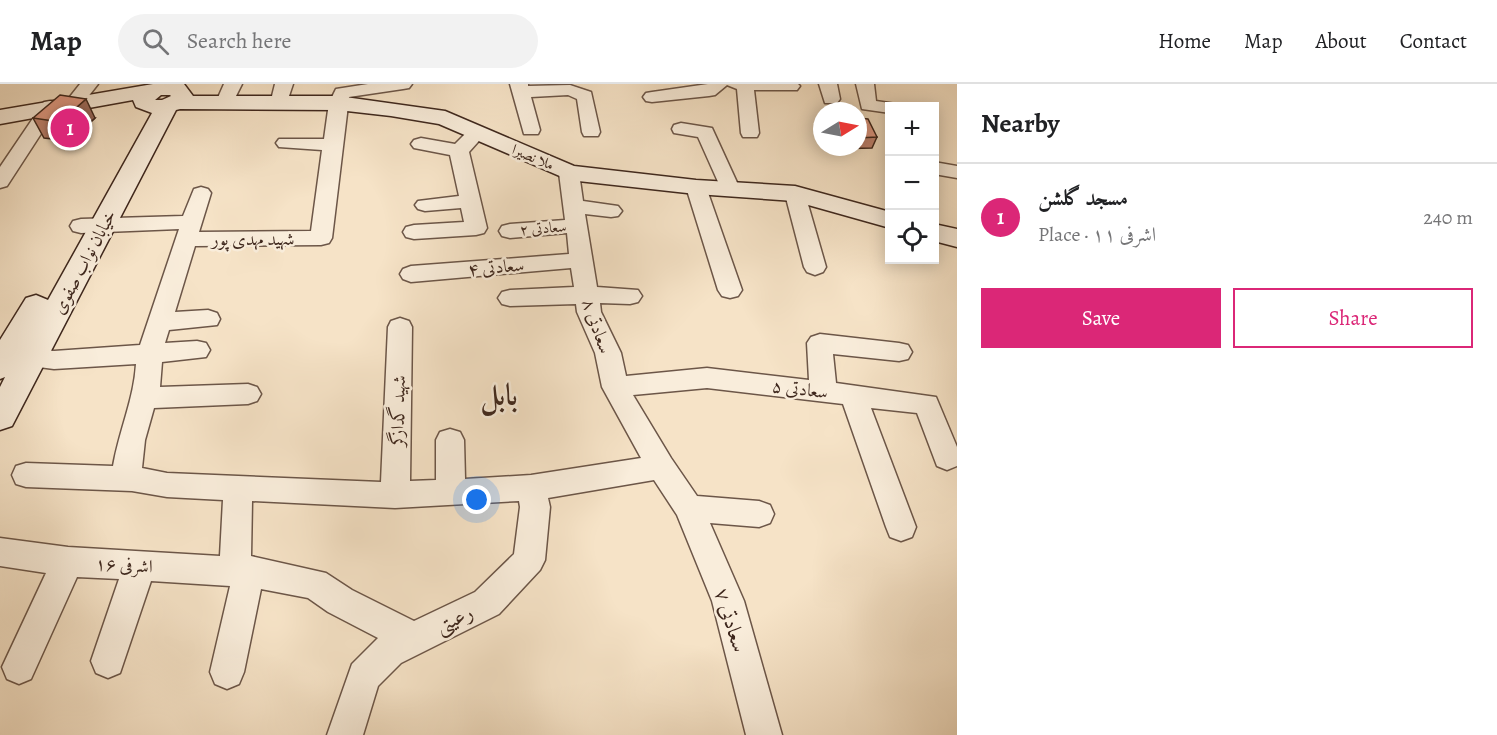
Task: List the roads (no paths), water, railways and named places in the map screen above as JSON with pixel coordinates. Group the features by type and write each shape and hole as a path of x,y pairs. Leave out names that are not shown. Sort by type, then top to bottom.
{"street":[{"path":"286,143 332,145 338,103 342,93 403,84"},
{"path":"652,97 709,91 719,84"},
{"path":"865,84 868,105 885,107"},
{"path":"750,133 740,85 791,86"},
{"path":"531,130 519,88 570,90 585,96 591,132"},
{"name":"خیابان نواب صفوی","path":"0,417 10,358 92,226 165,94"},
{"name":"ملا نصیرا","path":"0,117 84,96 282,94 445,118 569,173 696,187 795,194 885,219"},
{"path":"0,182 50,106"},
{"path":"681,129 705,132 730,189"},
{"path":"459,151 477,133"},
{"path":"421,144 459,151"},
{"name":"شهید مهدی پور","path":"92,226 321,238 332,145"},
{"path":"414,231 476,228 459,151"},
{"path":"939,169 957,172"},
{"name":"سعادتی ۸","path":"569,173 589,312 608,353 615,387 661,467"},
{"path":"696,187 730,290"},
{"path":"132,479 127,466 131,440 144,398 150,352 201,193"},
{"path":"795,194 815,267"},
{"path":"425,205 470,201"},
{"name":"سعادتی ۲","path":"510,231 574,216 611,211"},
{"path":"939,233 957,238"},
{"name":"سعادتی ۴","path":"411,274 581,260"},
{"path":"510,298 630,296"},
{"path":"160,322 208,319"},
{"name":"شهید گدازگر","path":"395,495 400,327"},
{"path":"823,392 820,343 899,352"},
{"path":"10,358 54,360 197,350"},
{"name":"سعادتی ۵","path":"615,387 707,378 927,404 947,458"},
{"path":"144,398 248,394"},
{"path":"853,396 901,527"},
{"path":"450,440 451,492"},
{"path":"26,475 132,479 167,485 395,495 531,488 661,467"},
{"name":"سعادتی ۷","path":"661,467 689,508 728,601 764,735"},
{"path":"227,672 249,572 235,563 238,488"},
{"name":"رعیتی","path":"345,735 364,676 389,651 487,603 529,560 535,507 531,488"},
{"path":"689,508 759,514"},
{"name":"اشرفی ۱۶","path":"0,552 68,562 249,572 315,584 340,601 414,639"},
{"path":"19,667 68,562"},
{"path":"108,661 140,566"}],"place":[{"name":"مسجد گلشن","path":"70,128"}],"district":[{"name":"بابل","path":"499,395"}]}
